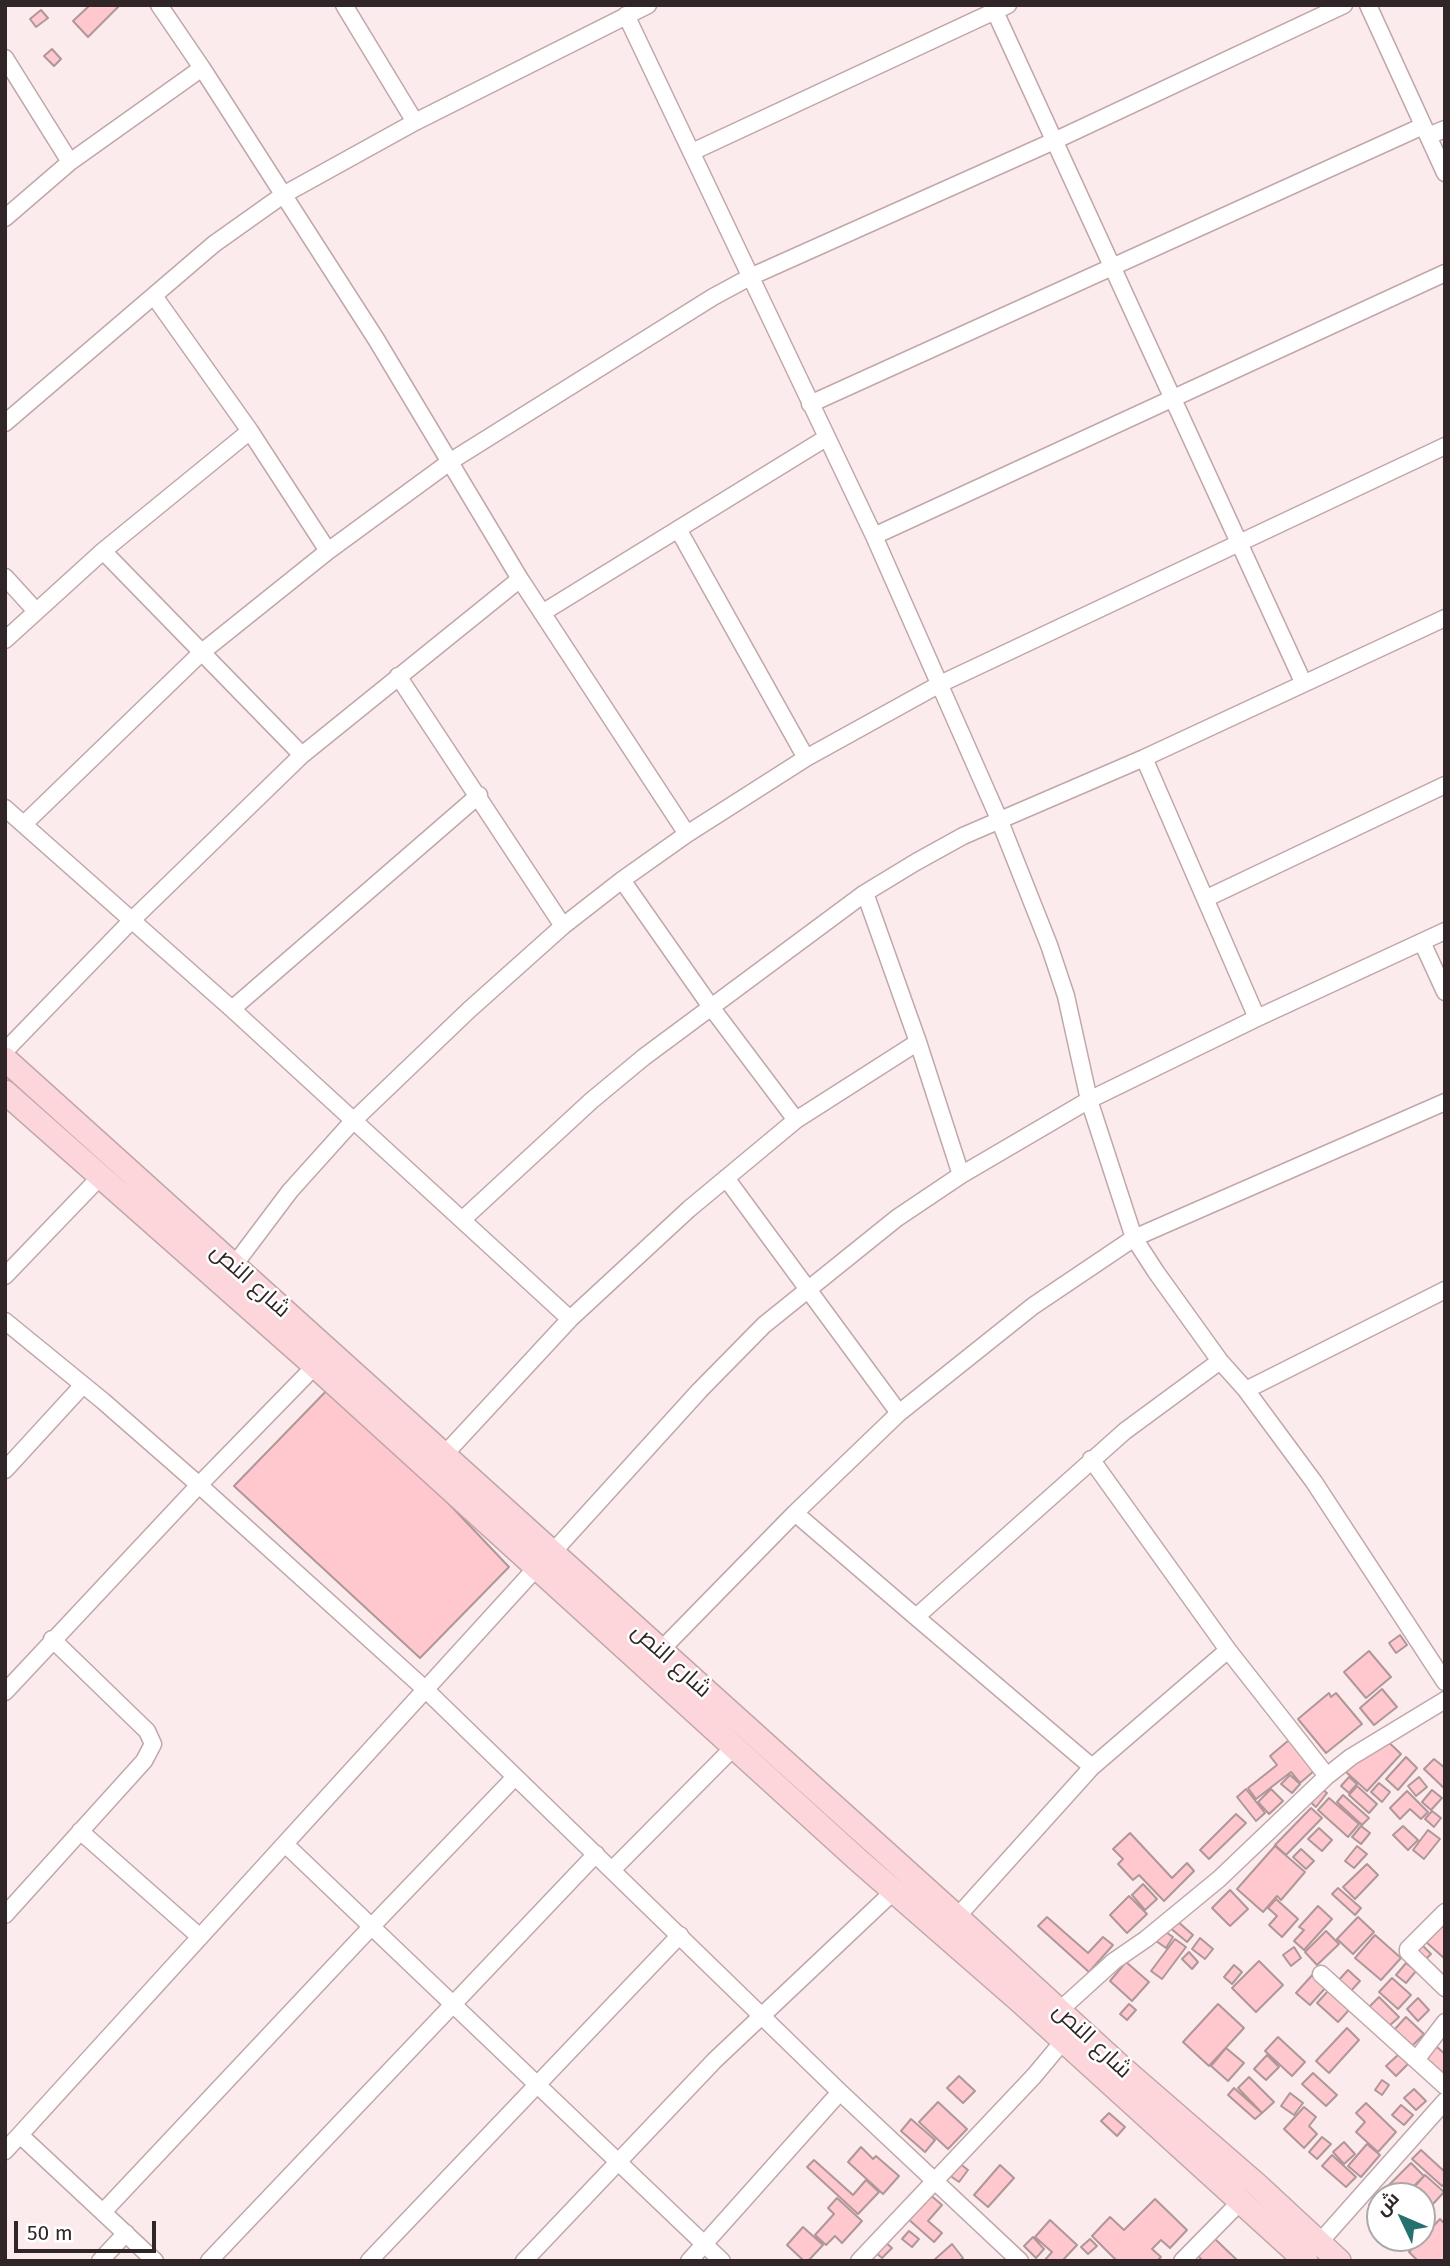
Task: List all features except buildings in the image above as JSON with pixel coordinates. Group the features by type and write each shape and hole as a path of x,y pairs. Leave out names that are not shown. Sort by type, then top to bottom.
{"main road":[{"name":"شارع النص","path":"5,1059 227,1274 315,1366 545,1560 660,1651 865,1851 894,1891 1066,2026 1313,2252"},
{"name":"شارع النص","path":"5,1093 101,1176 227,1274 444,1455 545,1560 734,1747 865,1851 957,1917 1241,2201 1313,2252 1339,2261"}],"street":[{"path":"159,5 376,339 520,579 687,834"},
{"path":"344,5 415,122"},
{"path":"8,415 214,244 283,195 415,122 648,5"},
{"path":"24,824 202,652 328,551 451,461 713,297 750,276 1054,141 1345,5"},
{"path":"1368,5 1445,173"},
{"path":"692,152 998,7 1054,141 1303,682"},
{"path":"626,15 874,536 999,819 1045,933 1066,996 1089,1100 1134,1237 1220,1361 1246,1390 1314,1482 1445,1682"},
{"path":"5,58 70,162"},
{"path":"5,218 70,162 202,68"},
{"path":"810,404 1112,266 1426,131 1445,129"},
{"path":"874,536 1445,273"},
{"path":"154,296 250,431 328,551"},
{"path":"5,640 103,551 250,431"},
{"path":"542,613 826,438"},
{"path":"227,1274 290,1191 353,1121 469,1010 564,926 687,834 806,758 940,684 1445,446"},
{"path":"678,529 806,758"},
{"path":"103,551 302,755"},
{"path":"5,577 36,611"},
{"path":"5,1051 131,921 302,755 520,579"},
{"path":"462,1220 591,1101 711,1007 865,893 915,862 999,819 1144,758 1445,618"},
{"path":"398,676 564,926"},
{"path":"1144,758 1257,1018"},
{"path":"1206,898 1445,785"},
{"path":"232,1009 479,795"},
{"path":"5,808 232,1009 570,1319"},
{"path":"622,880 711,1007 796,1120"},
{"path":"865,893 918,1042 961,1175"},
{"path":"5,2151 700,1390 764,1325 897,1218 961,1175 1089,1100 1257,1018 1445,932"},
{"path":"1422,942 1445,992"},
{"path":"444,1455 570,1319 670,1226 796,1120 918,1042"},
{"path":"660,1651 795,1513 899,1413 1033,1306 1134,1237 1445,1102"},
{"path":"5,1276 101,1176"},
{"path":"726,1178 899,1413"},
{"path":"1246,1390 1445,1290"},
{"path":"5,1321 199,1485 426,1690 761,2016 934,2179 1008,2257"},
{"path":"916,1617 1091,1459 1220,1361"},
{"path":"5,1692 52,1639 315,1366"},
{"path":"5,1470 83,1385"},
{"path":"1091,1459 1228,1650 1327,1776"},
{"path":"795,1513 1092,1767"},
{"path":"5,1914 144,1761 153,1744 147,1731 52,1639"},
{"path":"957,1917 1092,1767 1228,1650"},
{"path":"859,2261 1034,2076 1066,2026 1114,1961 1146,1939 1220,1879 1327,1776 1384,1735 1445,1700"},
{"path":"612,1870 734,1747"},
{"path":"103,2212 515,1777"},
{"path":"80,1831 200,1937"},
{"path":"285,1844 722,2261"},
{"path":"209,2261 596,1854"},
{"path":"524,2261 697,2079 894,1891"},
{"path":"1445,1912 1408,1952 1445,1988"},
{"path":"369,2261 680,1935"},
{"path":"1321,1974 1445,2085"},
{"path":"1416,2060 1445,2022"},
{"path":"690,2261 840,2092"},
{"path":"1313,2252 1445,2101"},
{"path":"20,2135 155,2261"},
{"path":"1182,2261 1241,2201"},
{"path":"100,2261 126,2233"}]}
